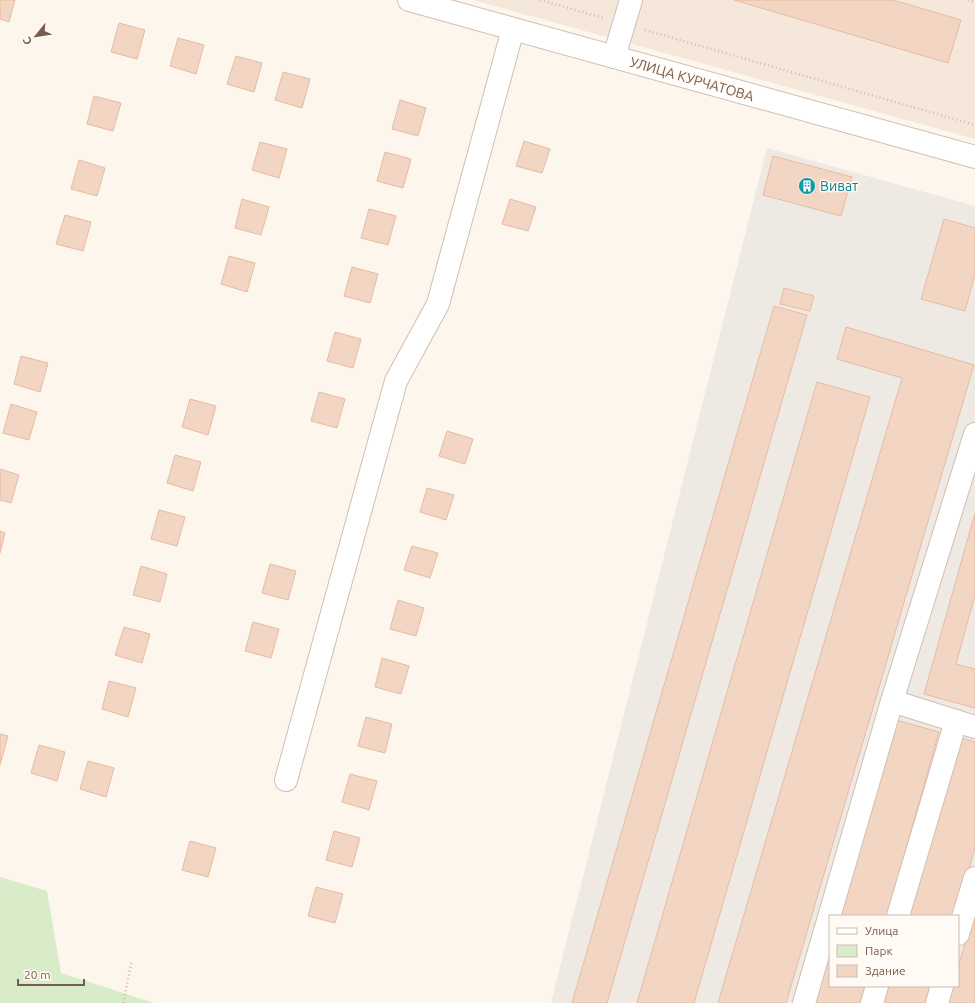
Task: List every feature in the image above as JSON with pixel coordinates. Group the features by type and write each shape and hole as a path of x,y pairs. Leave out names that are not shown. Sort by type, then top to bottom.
{"street":[{"name":"УЛИЦА КУРЧАТОВА","path":"409,0 975,157"},
{"path":"614,57 630,0"},
{"path":"286,780 396,381 438,304 513,29"},
{"path":"830,915 892,701 975,434"},
{"path":"892,701 965,724 898,915"},
{"path":"959,931 975,878"},
{"path":"804,1003 829,917"},
{"path":"872,1003 877,987"},
{"path":"937,1003 942,987"}],"path":[{"path":"540,0 975,125"},
{"path":"968,0 975,2"},
{"path":"123,1003 132,960"}],"shaded area":[{"path":"473,0 975,0 975,139"},
{"path":"767,148 975,206 975,1003 551,1003"}],"green space":[{"path":"0,877 47,891 61,973 154,1003 0,1003"}],"building":[{"path":"0,0 15,0 9,22 0,19"},
{"path":"734,0 893,0 961,20 948,63"},
{"path":"119,23 145,30 137,59 111,52"},
{"path":"178,38 204,45 196,74 170,66"},
{"path":"236,56 262,63 254,92 227,84"},
{"path":"283,72 310,79 302,108 275,100"},
{"path":"94,96 121,103 113,131 87,124"},
{"path":"400,100 426,108 418,136 392,129"},
{"path":"524,141 550,149 542,173 516,166"},
{"path":"260,142 287,149 279,178 252,170"},
{"path":"385,152 411,159 403,188 377,181"},
{"name":"Виват","path":"773,156 852,177 841,216 763,195"},
{"path":"79,160 105,168 97,196 71,189"},
{"path":"242,199 269,207 261,235 235,228"},
{"path":"510,199 536,207 528,231 502,224"},
{"path":"369,209 396,216 388,245 361,238"},
{"path":"65,215 91,222 83,251 56,244"},
{"path":"944,219 975,228 975,274 965,311 921,299"},
{"path":"229,256 255,263 247,292 221,284"},
{"path":"352,267 378,274 370,303 344,296"},
{"path":"784,288 814,296 810,311 780,304"},
{"path":"774,306 807,315 607,1003 572,1003"},
{"path":"846,327 974,365 786,1003 718,1003 902,378 837,359"},
{"path":"335,332 361,339 353,368 327,361"},
{"path":"21,356 48,363 40,392 14,384"},
{"path":"817,382 870,397 694,1003 637,1003"},
{"path":"319,392 345,399 337,428 311,421"},
{"path":"190,399 216,406 208,435 182,427"},
{"path":"11,404 37,412 29,440 3,433"},
{"path":"447,431 473,439 465,464 439,456"},
{"path":"175,455 201,462 193,491 167,483"},
{"path":"0,469 19,475 11,503 0,500"},
{"path":"427,488 454,495 446,520 420,512"},
{"path":"159,510 185,517 177,546 151,539"},
{"path":"975,513 975,595 956,664 975,669 975,708 924,694"},
{"path":"0,531 5,533 0,553"},
{"path":"412,546 438,553 430,578 404,570"},
{"path":"270,564 296,571 288,600 262,593"},
{"path":"141,566 167,574 160,602 133,595"},
{"path":"398,600 424,608 416,636 390,629"},
{"path":"253,622 279,629 271,658 245,651"},
{"path":"124,627 150,634 142,663 115,655"},
{"path":"382,658 409,666 401,694 375,687"},
{"path":"109,681 136,688 128,717 102,709"},
{"path":"366,717 392,724 385,753 358,746"},
{"path":"896,720 939,732 887,915 840,915"},
{"path":"0,734 8,736 0,765"},
{"path":"961,738 975,742 975,848 955,915 909,915"},
{"path":"39,745 65,752 57,781 31,773"},
{"path":"88,761 114,768 106,797 80,789"},
{"path":"350,774 377,781 369,810 342,802"},
{"path":"334,831 360,838 352,867 326,860"},
{"path":"190,841 216,848 208,877 182,870"},
{"path":"316,887 343,894 335,923 308,916"},
{"path":"975,911 975,1003 947,1003 952,987 959,987 959,964"},
{"path":"829,954 829,987 867,987 862,1003 815,1003"},
{"path":"889,987 934,987 929,1003 884,1003"}],"place":[{"name":"Виват","path":"807,186"}]}
